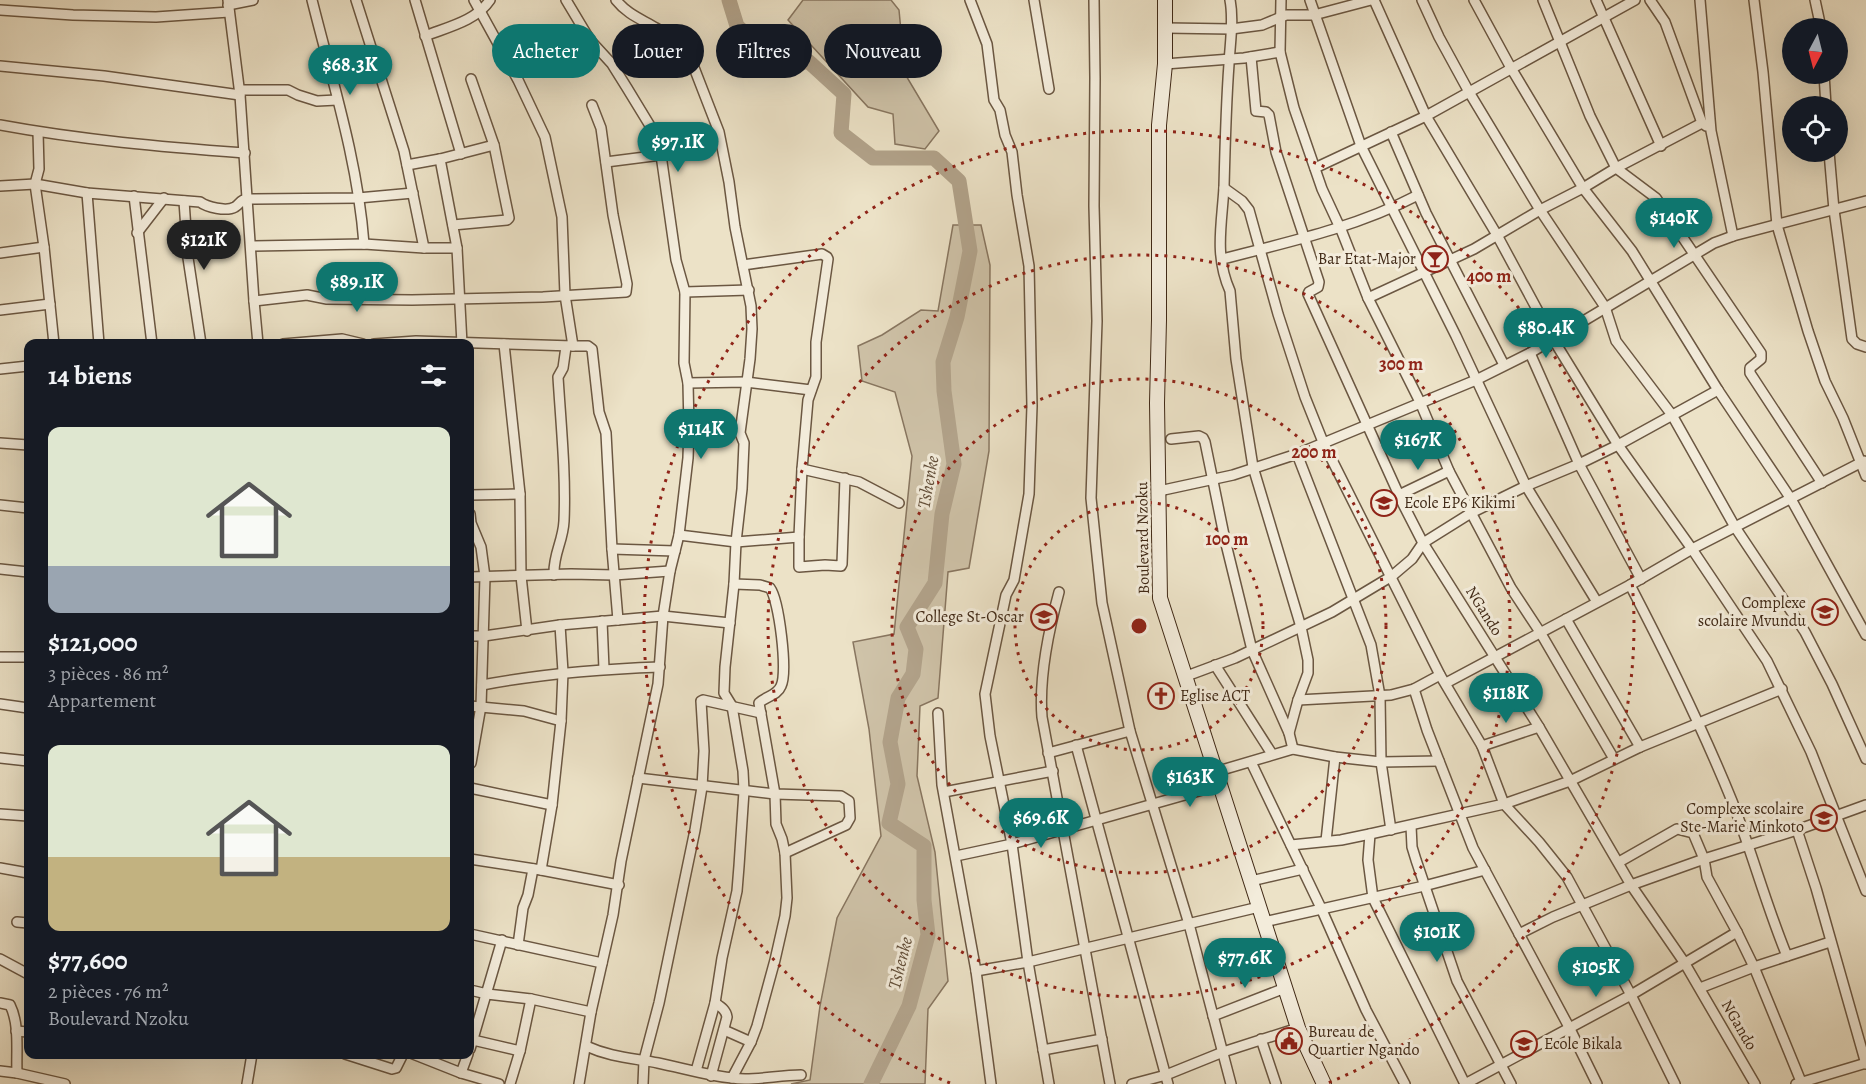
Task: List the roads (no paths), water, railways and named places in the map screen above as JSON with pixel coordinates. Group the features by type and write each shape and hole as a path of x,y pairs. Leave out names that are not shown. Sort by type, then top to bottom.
{"street":[{"path":"0,10 156,17 253,0"},
{"path":"312,0 358,198 364,244"},
{"path":"357,0 407,165 424,248"},
{"path":"415,0 461,154"},
{"path":"474,0 518,80 545,136 562,217 569,346 558,377 565,497 564,528 562,542 554,560 554,575"},
{"path":"425,36 481,12 490,0"},
{"path":"566,0 590,40 612,64 627,88 652,129 661,155 676,260 685,292 684,363 688,383 689,428 679,535 670,571 663,616 660,667 650,727 621,861 619,885 597,994 591,1012 579,1084"},
{"path":"616,0 637,19 657,28 669,37 688,56 693,65 719,132 749,290 752,329 740,433 744,444 742,489 724,693 732,706 741,752 744,791 737,891 722,958 715,1003 696,1071"},
{"path":"970,0 987,44 994,100 1000,110 1005,135 1012,152 1030,275 1032,406 1029,494 1014,580 1006,595 986,692 988,728 1012,844 1028,962 1049,1084"},
{"path":"1034,0 1049,89"},
{"path":"1094,0 1094,213 1097,321 1091,498 1103,612 1130,730 1189,924 1231,1084"},
{"name":"Boulevard Nzoku","path":"1165,0 1165,64 1158,125 1157,403 1160,598 1298,1028 1324,1084"},
{"path":"1230,0 1231,29 1224,188 1219,241 1226,282 1230,291 1236,359 1253,467 1301,627 1309,668 1289,732"},
{"path":"1281,0 1280,52 1294,108 1322,189 1368,298 1420,402 1449,471 1511,588 1540,632 1614,759"},
{"path":"1310,0 1361,146 1425,273 1526,486 1597,602"},
{"path":"1166,28 1231,29 1267,24 1290,14 1314,15 1373,0 1426,116 1497,236 1554,339 1618,446 1692,549 1767,661 1811,752 1866,891"},
{"path":"1422,0 1469,92 1540,210 1605,307 1616,341 1672,415 1735,527 1805,632 1832,684 1866,759"},
{"path":"1474,0 1511,68 1583,188 1632,251 1648,281 1791,499 1866,635"},
{"path":"1544,0 1559,44 1590,116 1616,168 1656,198 1761,353 1761,359 1750,368 1750,373 1822,483"},
{"path":"1596,0 1661,146"},
{"path":"1316,168 1426,116 1635,0"},
{"path":"1650,0 1665,22 1702,123 1712,131"},
{"path":"1700,0 1712,131 1733,236"},
{"path":"1754,0 1777,225 1825,381 1863,462 1866,476"},
{"path":"1815,0 1819,18"},
{"path":"228,6 240,93 258,339"},
{"path":"1165,64 1229,60 1280,52"},
{"path":"1251,57 1256,111 1266,112 1269,115 1276,152 1304,238"},
{"path":"0,66 240,93 288,90 298,96 317,101 337,100"},
{"path":"453,225 509,218 494,145 471,79"},
{"path":"254,301 308,295 327,299 565,296 621,293 627,289 627,284 601,128 592,105"},
{"path":"1368,298 1451,261 1616,168 1702,123"},
{"path":"0,125 149,146 245,153"},
{"path":"38,132 39,169 35,184 54,339"},
{"path":"1391,132 1418,195 1504,365"},
{"path":"407,165 494,145"},
{"path":"606,162 661,155"},
{"path":"440,159 457,248 462,339"},
{"path":"1831,162 1834,210 1852,339 1857,344 1866,346"},
{"path":"0,186 35,184 87,193 200,202 210,207 230,209 247,199 358,198 413,193"},
{"path":"1224,188 1248,207 1291,356 1323,442 1443,679 1482,746 1504,804 1567,877 1631,995 1675,1084"},
{"path":"87,193 99,339"},
{"path":"1222,259 1340,228 1393,208 1418,195"},
{"path":"134,196 151,339"},
{"path":"137,233 164,198"},
{"path":"184,201 188,258 200,339"},
{"path":"1159,491 1233,475 1297,454 1476,380 1530,353 1713,243 1866,201"},
{"name":"NGando","path":"1304,238 1319,285 1308,293 1366,424 1423,543 1539,727 1631,885 1700,988 1755,1084"},
{"path":"251,246 364,244 457,248"},
{"path":"0,253 44,247"},
{"path":"743,265 822,254 827,257 816,348 816,377 811,390 802,469 800,567 841,566 846,478"},
{"path":"685,292 749,290"},
{"path":"0,310 50,304"},
{"path":"474,343 588,346 592,349 599,412 606,433 618,620"},
{"path":"504,344 520,494 521,576 527,631"},
{"path":"1530,353 1579,464 1641,579"},
{"path":"0,369 24,366"},
{"path":"688,383 746,382 811,390"},
{"path":"1184,677 1252,650 1353,600 1392,576 1412,559 1423,543 1471,513 1618,446 1718,390"},
{"path":"1171,439 1199,436 1203,438 1252,650 1289,732 1293,749"},
{"path":"0,443 24,445"},
{"path":"1297,454 1371,645 1380,696 1381,762 1391,830"},
{"path":"1298,699 1380,696 1414,689 1443,679 1495,657 1692,549 1863,462"},
{"path":"802,469 846,478 870,487 899,503"},
{"path":"1399,495 1449,471"},
{"path":"474,495 520,494"},
{"path":"0,505 24,508"},
{"path":"474,534 481,547 485,577 481,706 474,742"},
{"path":"679,535 736,542 799,537"},
{"path":"612,549 675,551"},
{"path":"0,569 24,572"},
{"path":"474,577 614,575 670,571"},
{"path":"732,1078 751,1042 770,982 785,916 787,879 785,853 776,824 775,794 759,703 778,691 783,680 784,663 777,612 770,588 760,585 734,584"},
{"path":"1630,585 1698,722 1748,843 1786,956"},
{"path":"1059,592 1051,620 1041,691 1042,717 1110,1084"},
{"path":"474,636 560,625 663,616 730,623"},
{"path":"1566,619 1640,747"},
{"path":"602,621 604,669"},
{"path":"518,945 523,908 537,869 552,805 561,721 563,672 560,625"},
{"path":"0,657 24,657"},
{"path":"1215,665 1272,754"},
{"path":"482,685 563,672 660,667"},
{"path":"1414,689 1473,848 1598,1084"},
{"path":"1291,844 1370,834 1504,804 1570,782 1640,747 1782,689"},
{"path":"643,1084 644,1060 681,903 702,786 704,751 701,701 760,713"},
{"path":"0,704 24,707"},
{"path":"474,706 524,711 561,721"},
{"path":"938,713 941,775 976,971 991,1084"},
{"path":"1482,746 1539,727"},
{"path":"1048,753 1130,730"},
{"path":"1076,745 1167,1079"},
{"path":"956,856 1012,844 1152,805 1251,762 1293,749 1335,758 1381,762 1439,761"},
{"path":"0,758 24,761"},
{"path":"1326,841 1335,758"},
{"path":"1251,762 1303,869 1366,1010 1405,1084"},
{"path":"944,792 1053,771"},
{"path":"638,778 775,794 841,796 849,801 849,822 846,825 785,853"},
{"path":"474,789 552,805"},
{"path":"1519,934 1631,885 1748,843 1797,830 1866,805"},
{"path":"0,814 24,816"},
{"path":"1411,826 1412,847 1457,981 1511,1084"},
{"path":"1619,862 1679,829 1693,833 1704,858 1707,877 1754,967 1799,1084 1866,1063 1797,830"},
{"path":"1370,834 1368,860 1372,898 1465,1084 1631,995 1737,932"},
{"path":"474,860 619,885"},
{"path":"0,868 24,872"},
{"path":"1251,880 1303,869"},
{"path":"1264,922 1485,870"},
{"path":"976,971 1028,962 1259,907"},
{"path":"17,922 24,923"},
{"path":"474,935 602,963"},
{"path":"474,1035 502,940"},
{"path":"1700,988 1830,942"},
{"path":"0,959 24,972"},
{"path":"1213,1016 1285,988"},
{"path":"474,991 531,999 591,1012"},
{"path":"510,1084 520,1052 531,999"},
{"path":"0,1003 10,1005 13,1011 17,1073"},
{"path":"711,1076 726,1024 726,1012 715,1003"},
{"path":"1132,1084 1167,1079 1222,1052 1298,1028"},
{"path":"16,1030 24,1031"},
{"path":"724,1030 751,1042"},
{"path":"1043,1050 1102,1039"},
{"path":"1261,1039 1276,1084"},
{"path":"474,1045 520,1052"},
{"path":"586,1046 604,1054 644,1060 711,1076 760,1079 781,1075 801,1075"},
{"path":"250,1083 252,1059"},
{"path":"361,1059 392,1069 396,1068 400,1059"},
{"path":"426,1059 461,1073 499,1084"},
{"path":"461,1073 466,1059"},
{"path":"0,1071 64,1084"}],"waterway":[{"name":"Tshenke","path":"729,0 737,26 783,68 808,61 844,94 841,133 873,158 934,158 959,181 970,251 957,317 943,362 944,391 954,464 942,514 935,583 907,627 916,649 913,674 898,698 890,742 898,784 889,823 924,846 924,900 928,935 909,1006 871,1084"}],"place":[{"name":"Bar Etat-Major","path":"1435,259"},
{"name":"Ecole EP6 Kikimi","path":"1384,503"},
{"name":"Complexe scolaire Mvundu","path":"1825,612"},
{"name":"College St-Oscar","path":"1044,617"},
{"name":"Eglise ACT","path":"1161,696"},
{"name":"Complexe scolaire Ste-Marie Minkoto","path":"1824,818"},
{"name":"Bureau de Quartier Ngando","path":"1289,1041"},
{"name":"Ecole Bikala","path":"1524,1044"}]}
